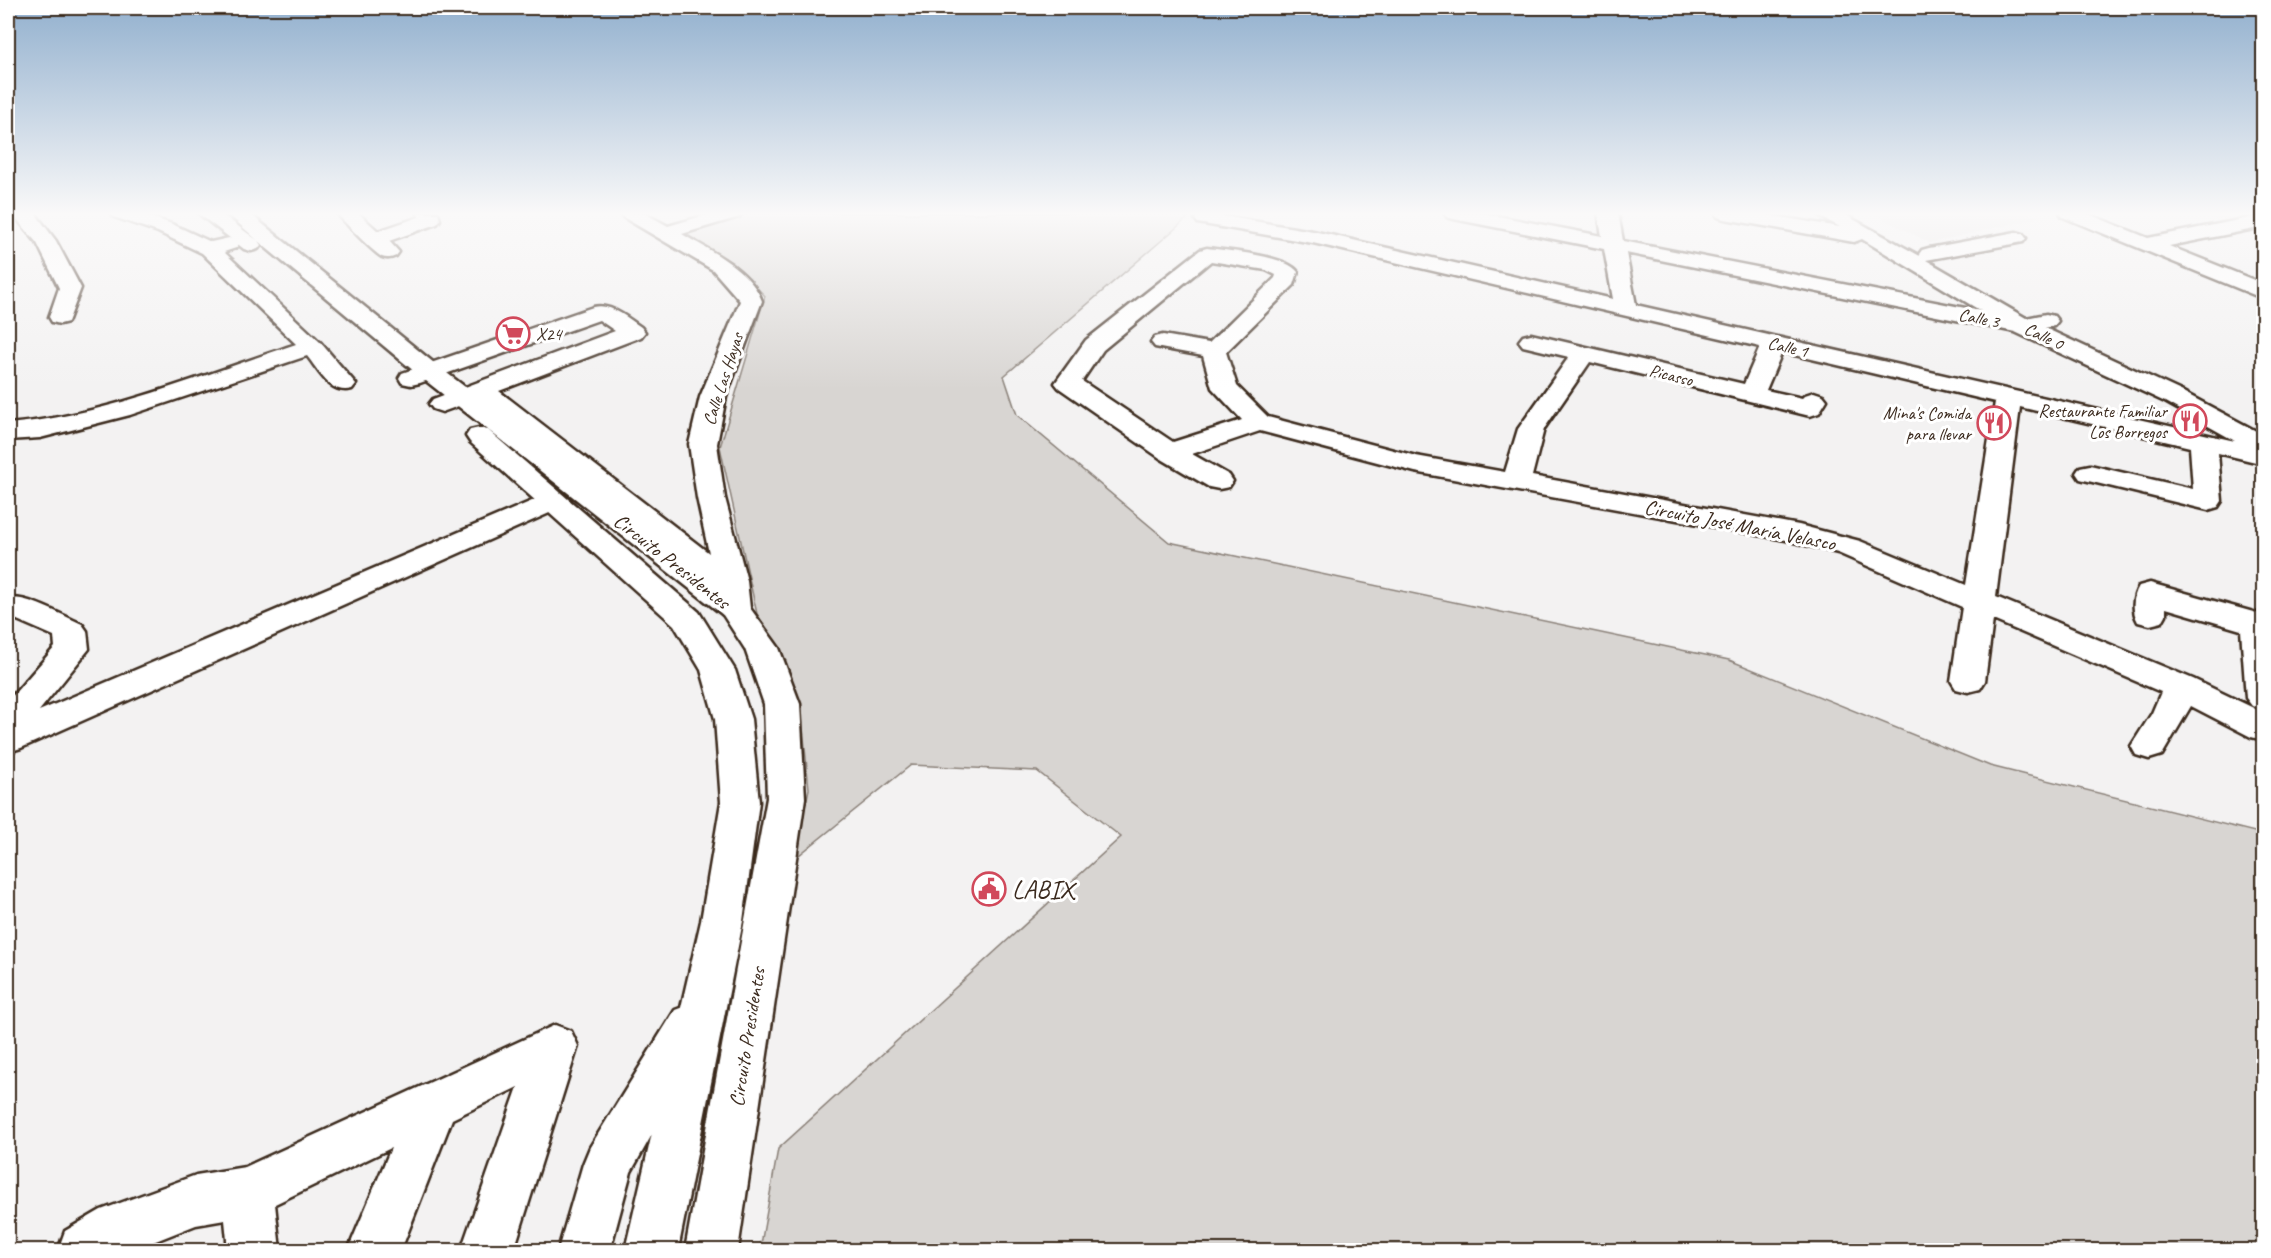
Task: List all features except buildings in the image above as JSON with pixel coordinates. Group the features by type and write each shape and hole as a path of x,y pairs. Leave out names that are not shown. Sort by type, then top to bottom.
{"street":[{"path":"60,317 70,288 62,272"},
{"path":"233,272 312,347 343,384"},
{"name":"Circuito Presidentes","path":"287,272 732,594 762,648 782,704 786,798 712,1251"},
{"name":"Circuito Presidentes","path":"307,272 445,388 553,501 687,619 718,670 733,719 740,802 722,921 652,1251"},
{"name":"Calle Las Hayas","path":"727,272 749,295 751,301 713,397 703,444 711,498 732,594"},
{"path":"1185,272 1094,345 1068,383 1170,452 1219,481"},
{"path":"1214,351 1286,280 1286,272"},
{"name":"Calle 1","path":"1465,272 2264,456"},
{"path":"1618,272 1626,309"},
{"name":"Calle 3","path":"1752,272 2034,324"},
{"name":"Calle 0","path":"1937,272 2174,397 2249,438 2264,450"},
{"path":"1956,272 2034,324 2262,424"},
{"path":"2215,272 2264,292"},
{"path":"601,312 633,333 445,388 601,312"},
{"name":"Picasso","path":"1531,341 1752,394 1812,404"},
{"path":"1163,342 1214,351"},
{"path":"1752,394 1774,343"},
{"path":"8,432 40,430 121,410 312,347"},
{"path":"1170,452 1259,423 1225,388 1214,351"},
{"path":"1516,482 1532,429 1584,354"},
{"path":"1968,681 2008,398"},
{"name":"Circuito José María Velasco","path":"1259,423 1415,464 1788,531 1849,547 2181,687 2264,728"},
{"path":"2090,473 2208,501 2203,442"},
{"path":"8,739 553,501"},
{"path":"2150,615 2150,594 2257,624 2264,698"},
{"path":"8,724 72,649 70,632 14,607"},
{"path":"2150,746 2169,716 2181,687"},
{"path":"584,1251 608,1164 705,1000"},
{"path":"84,1251 120,1229 196,1200 248,1191 555,1046 488,1251"},
{"path":"375,1251 433,1104"},
{"path":"248,1191 254,1251"}],"shaded area":[{"path":"741,272 1125,272 1004,376 1017,415 1169,542 1729,660 1990,766 2263,834 2263,1250 760,1250 778,1149 1121,837 1037,771 911,765 794,859 809,789 801,707 775,642 757,614 720,447 765,296"}],"place":[{"name":"X24","path":"513,334"},
{"name":"Restaurante Familiar Los Borregos","path":"2190,421"},
{"name":"Mina's Comida para llevar","path":"1994,423"},
{"name":"LABIX","path":"989,889"}]}
